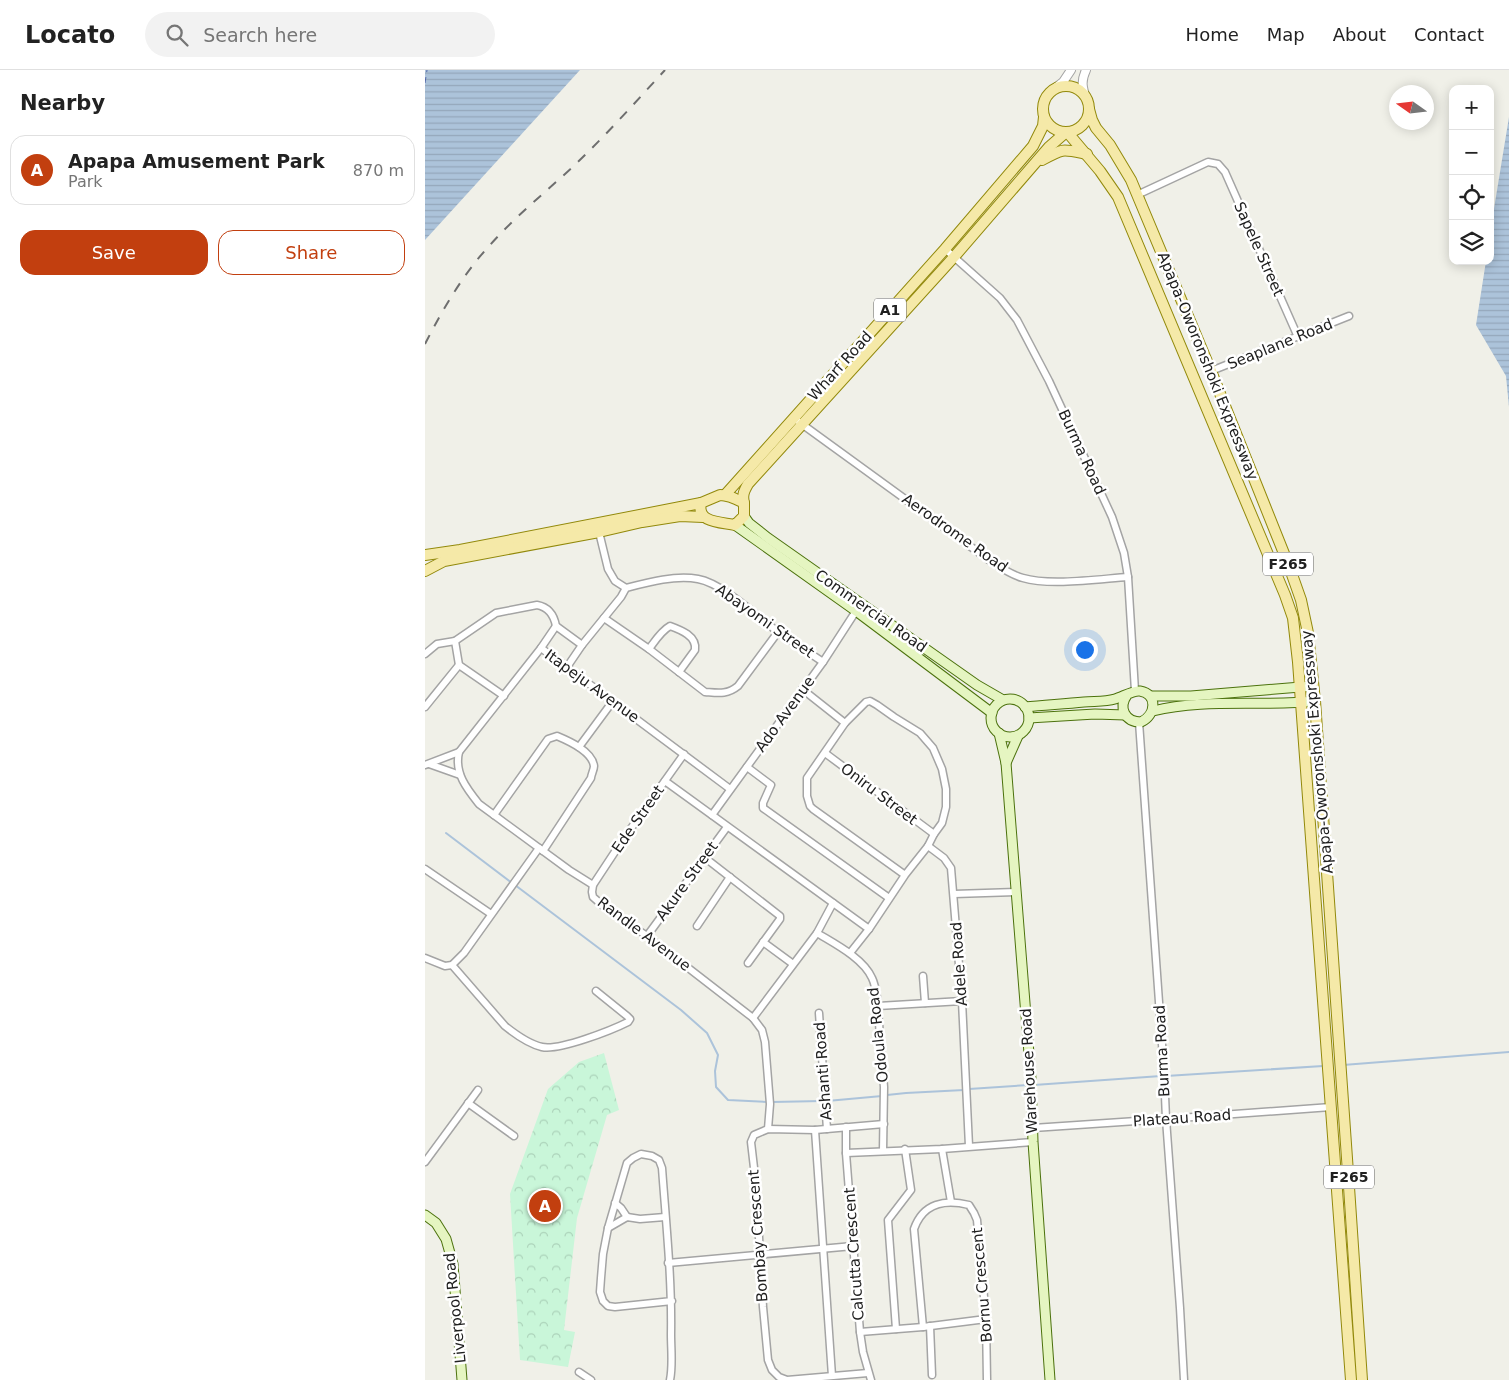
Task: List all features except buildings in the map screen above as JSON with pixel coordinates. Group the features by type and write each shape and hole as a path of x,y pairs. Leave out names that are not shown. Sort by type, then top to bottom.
{"main road":[{"path":"1061,86 1069,86 1082,92 1086,98 1089,109 1088,116 1080,128 1066,133 1056,130 1044,118 1042,111 1045,98 1054,89 1061,86"},
{"name":"Apapa-Oworonshoki Expressway","path":"1089,109 1092,120 1131,180 1211,371 1301,600 1308,633 1315,701 1362,1380"},
{"name":"Wharf Road","path":"743,516 743,496 748,484 798,421 1033,146 1043,126 1044,118"},
{"name":"Wharf Road","path":"725,495 954,257 1049,147 1066,133"},
{"name":"Apapa-Oworonshoki Expressway","path":"1066,133 1087,154 1118,198 1285,594 1293,618 1300,686 1343,1292 1351,1380"},
{"path":"1034,164 1059,151 1069,150 1087,154"},
{"path":"425,555 701,504 720,495 725,495 744,503"},
{"path":"701,504 699,510 703,517"},
{"path":"425,571 444,561 599,532 642,522 680,516 703,517 735,525 743,516"},
{"name":"Commercial Road","path":"743,516 768,538 977,685 1003,700"},
{"name":"Commercial Road","path":"735,525 856,611 992,713"},
{"path":"1025,707 1110,700 1131,693 1146,693 1150,696 1169,697 1313,686"},
{"path":"1131,693 1123,705 1125,715 1130,720 1139,722 1146,720 1153,711 1168,707 1315,701"},
{"path":"1150,696 1153,711"},
{"path":"1003,700 1015,700 1025,707 1029,718 1025,730 1018,736 1007,736 999,733 993,726 992,713 998,703 1003,700"},
{"path":"1029,718 1095,714 1125,715"},
{"name":"Warehouse Road","path":"999,733 1006,763 1031,1083 1033,1142 1050,1380"},
{"name":"Warehouse Road","path":"1006,763 1018,736"},
{"name":"Liverpool Road","path":"425,1215 436,1223 446,1239 453,1264 462,1380"}],"street":[{"path":"1054,89 1063,82 1071,70"},
{"path":"1086,70 1082,79 1082,87 1086,98"},
{"name":"Sapele Street","path":"1137,195 1208,162 1218,164 1225,172 1298,336"},
{"name":"Burma Road","path":"945,248 1000,298 1017,320 1049,381 1112,517 1124,553 1128,577 1131,693"},
{"name":"Seaplane Road","path":"1211,371 1349,316"},
{"name":"Aerodrome Road","path":"798,421 989,560 1007,571 1023,578 1045,582 1128,577"},
{"path":"567,667 626,588 615,581 608,569 599,532"},
{"name":"Abayomi Street","path":"626,588 678,578 700,579 719,587 778,632 823,662"},
{"path":"425,654 437,644 455,641 496,613 532,605 543,606 555,619 556,626 541,648"},
{"name":"Ado Avenue","path":"712,815 823,662 856,611"},
{"path":"604,618 649,649 705,692 726,692 738,686 778,632"},
{"path":"556,626 582,645"},
{"path":"649,649 661,633 670,626 695,640 695,650 679,672"},
{"path":"455,641 459,665 504,696"},
{"name":"Itapeju Avenue","path":"427,765 459,752 541,648 730,789"},
{"path":"425,707 459,665"},
{"path":"802,690 845,723"},
{"path":"579,747 613,701"},
{"path":"850,953 869,929 905,875 928,846 933,834 942,823 946,807 946,789 942,769 933,748 920,733 870,701 863,704 845,723 807,778 807,796 810,806 905,875"},
{"name":"Burma Road","path":"1139,722 1184,1380"},
{"path":"425,958 445,966 452,965 464,953 591,778 594,766 588,754 579,747 557,736 548,739 494,815"},
{"path":"427,765 460,775 457,759 459,752"},
{"name":"Oniru Street","path":"825,753 933,834"},
{"name":"Ede Street","path":"593,885 684,754"},
{"path":"747,766 771,785 763,803 763,808 889,898"},
{"name":"Randle Avenue","path":"460,775 468,790 479,804 569,870 593,885 593,897 609,911 647,936 753,1018 762,1030 765,1042 769,1096 768,1129"},
{"path":"665,781 869,929"},
{"name":"Akure Street","path":"647,936 727,826"},
{"name":"Adele Road","path":"928,846 948,862 951,868 962,1001 969,1146"},
{"path":"704,857 780,916 780,919 748,963"},
{"path":"425,869 491,914"},
{"path":"697,926 731,877"},
{"path":"954,894 1016,892"},
{"path":"753,1018 817,933 833,903"},
{"name":"Odoula Road","path":"817,933 850,953 872,977 878,1006 884,1087 883,1151"},
{"path":"763,942 793,964"},
{"path":"452,965 505,1026 543,1047 555,1046 601,1034 628,1022 630,1019 627,1016 596,991"},
{"path":"923,976 925,1003"},
{"path":"878,1006 962,1001"},
{"name":"Ashanti Road","path":"819,1013 827,1129"},
{"path":"425,1162 477,1090"},
{"path":"468,1103 514,1136"},
{"name":"Plateau Road","path":"1033,1128 1331,1107"},
{"path":"768,1129 815,1130 884,1124"},
{"name":"Calcutta Crescent","path":"846,1128 846,1153 860,1332 871,1380"},
{"name":"Bombay Crescent","path":"768,1129 754,1135 751,1142 756,1185 767,1353 772,1370 779,1377 787,1380 868,1373"},
{"path":"815,1130 832,1376"},
{"path":"846,1153 905,1149 942,1149 1033,1142"},
{"path":"896,1329 888,1220 911,1190 905,1149"},
{"path":"923,1327 914,1229 917,1221 929,1208 937,1204 951,1202 942,1149"},
{"path":"670,1380 673,1368 671,1352 671,1301 662,1168 659,1160 652,1156 641,1154 627,1163 615,1203 603,1254 600,1292 603,1301 608,1306 615,1307 671,1301"},
{"name":"Bornu Crescent","path":"951,1202 969,1205 977,1220 986,1319 987,1380"},
{"path":"615,1203 627,1217"},
{"path":"608,1228 627,1217 640,1219 665,1217"},
{"path":"668,1263 853,1246"},
{"path":"860,1332 986,1319"},
{"path":"930,1326 932,1375"},
{"path":"579,1372 591,1380"}],"green space":[{"path":"604,1053 619,1110 607,1115 577,1218 564,1330 575,1332 568,1367 520,1360 510,1194 548,1089 579,1062"}],"water":[{"path":"425,70 580,70 425,240"},
{"path":"1509,117 1509,407 1506,376 1476,325 1485,265 1494,265 1494,209"}],"waterway":[{"path":"446,833 512,883"},
{"path":"515,885 681,1010 707,1033 718,1055 715,1071 716,1087 728,1100 767,1102"},
{"path":"1343,1065 1509,1052"},
{"path":"1166,1076 1323,1066"},
{"path":"1034,1085 1161,1076"},
{"path":"969,1089 1029,1085"},
{"path":"887,1095 964,1090"},
{"path":"827,1101 882,1096"},
{"path":"772,1102 822,1101"}],"ferry route":[{"path":"425,83 427,70"}],"railway":[{"path":"425,344 454,292 480,256 514,220 592,148 665,70"}],"place":[{"name":"Apapa Amusement Park","path":"545,1206"}]}
